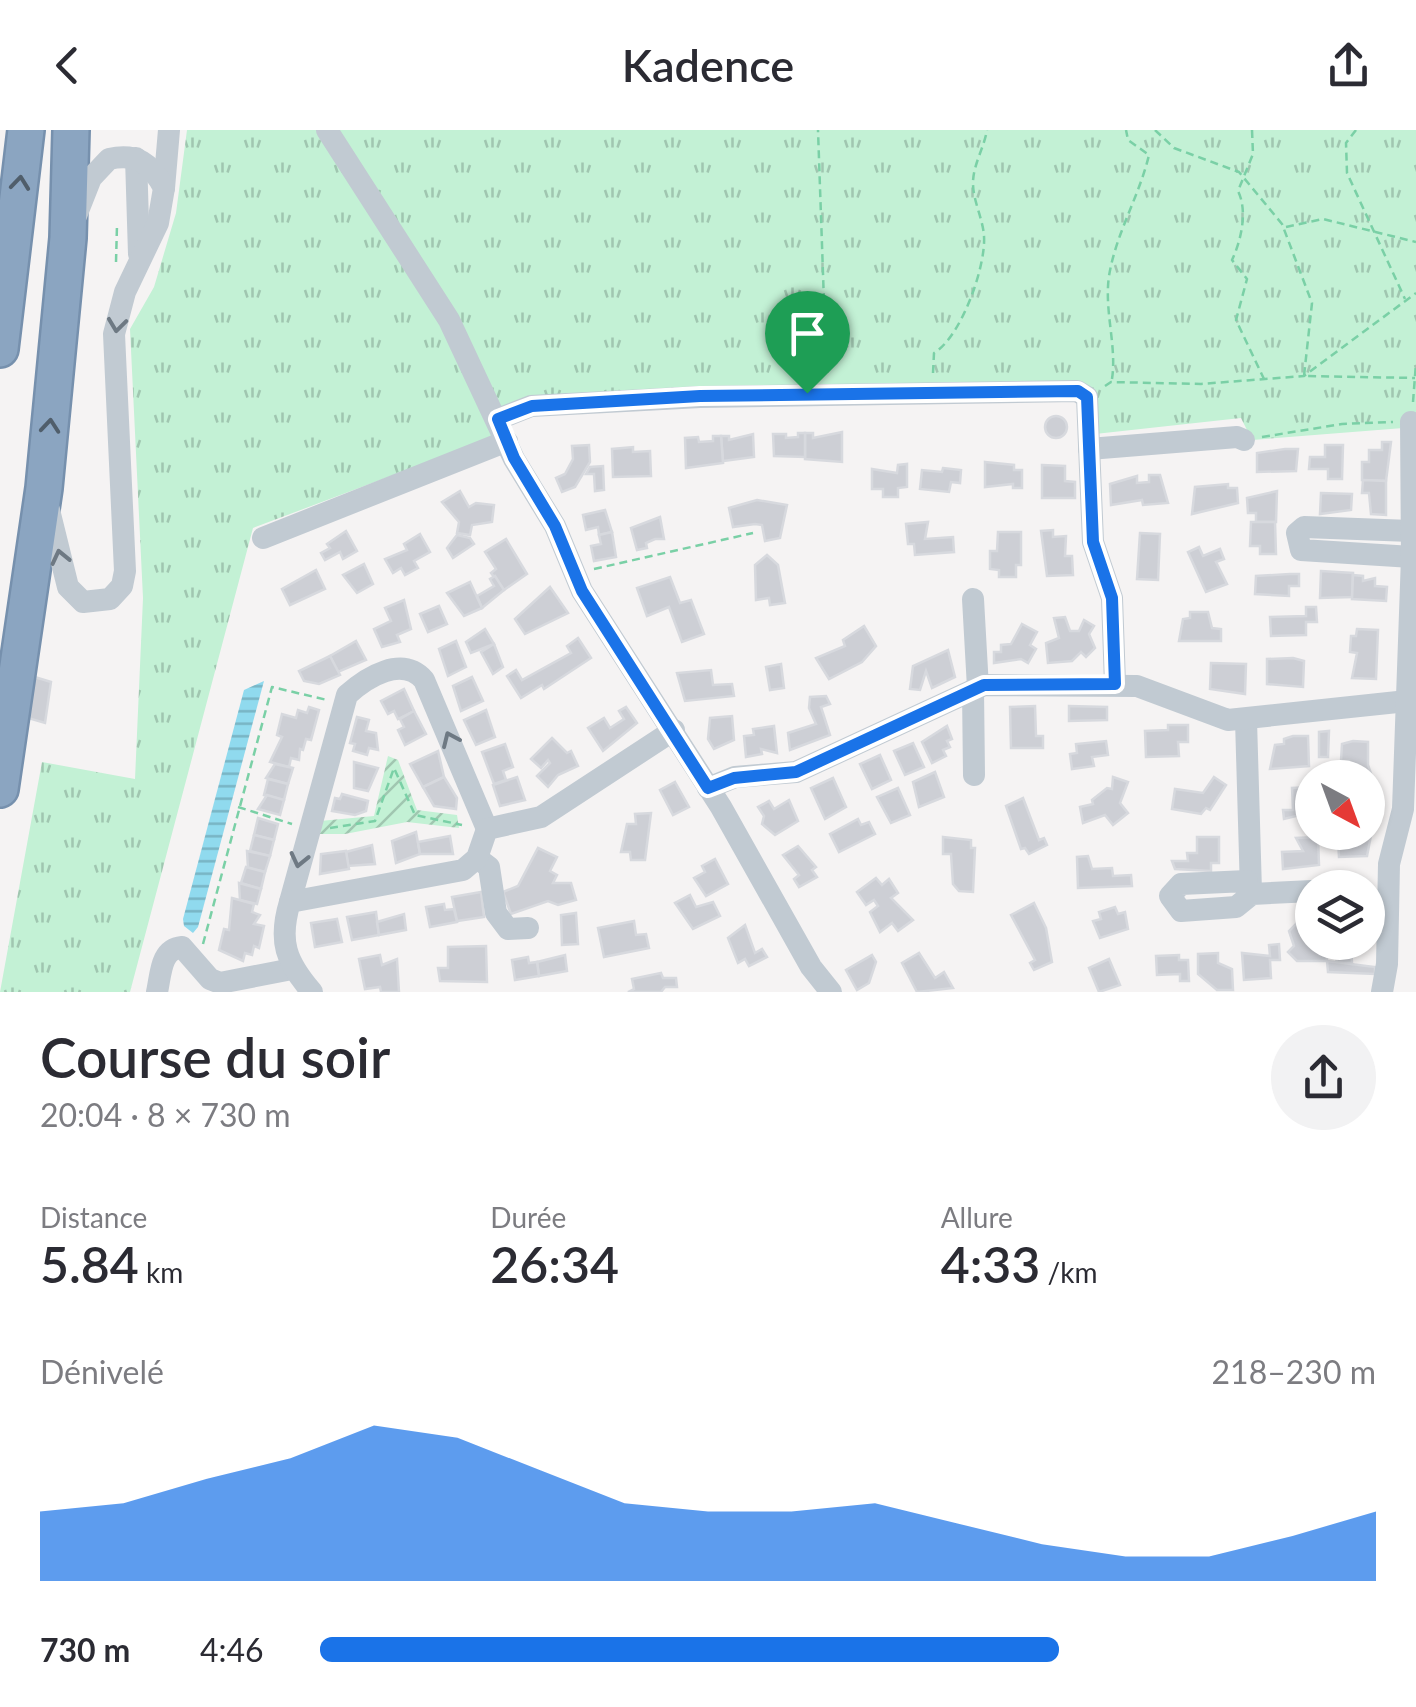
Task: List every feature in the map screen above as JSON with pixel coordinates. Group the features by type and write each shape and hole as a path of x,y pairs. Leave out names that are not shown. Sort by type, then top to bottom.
{"highway":[{"path":"0,349 26,130"},
{"path":"0,789 44,488 68,238 71,130"}],"street":[{"path":"44,488 68,587 83,602 110,599 122,586 125,571 114,334 118,308 158,223 170,130"},
{"path":"327,130 449,320 502,430 555,526 575,574 674,730 811,967 831,992"},
{"path":"68,238 99,166 109,158 136,158 156,173 164,188"},
{"path":"136,158 139,262"},
{"path":"263,538 502,430 532,406 807,393 1078,391 1087,397 1093,542 1112,598 1115,684"},
{"path":"1383,870 1403,809 1414,464 1410,422"},
{"path":"1089,449 1237,436 1244,440"},
{"path":"1411,531 1304,527 1297,533 1297,544 1307,551 1412,558"},
{"path":"973,599 974,776"},
{"path":"290,902 463,870 477,858 485,826 418,673 392,668 354,688 342,705 308,828 290,902 281,942 292,969 312,992"},
{"path":"708,788 734,778 796,772 976,689 1137,686 1228,720 1407,701"},
{"path":"1246,720 1250,888 1295,891"},
{"path":"485,826 541,817 674,730"},
{"path":"477,858 489,867 496,913 508,929 528,928"},
{"path":"156,992 166,954 173,948 182,948 220,983 292,969"},
{"path":"1382,992 1387,964 1385,949"}],"path":[{"path":"807,393 825,331 818,130"},
{"path":"936,394 934,353 947,346 982,276 979,260 984,236 973,188 986,130"},
{"path":"1111,382 1109,278 1120,228 1141,188 1149,155 1128,140 1126,130"},
{"path":"1155,130 1174,148 1243,175 1283,227 1312,303 1304,376"},
{"path":"1252,130 1253,154 1238,191 1244,203 1241,241 1232,260 1246,279 1236,320 1264,380"},
{"path":"1356,130 1346,143 1347,173 1406,300"},
{"path":"1283,227 1323,220 1416,242"},
{"path":"1304,376 1416,293"},
{"path":"1244,440 1342,424 1410,422 1416,363"},
{"path":"1087,397 1111,382 1187,384 1304,376 1415,378"},
{"path":"575,574 754,533"},
{"path":"198,966 272,687 342,705"},
{"path":"238,807 308,828 375,820 394,768 414,814 485,826"}],"green space":[{"path":"187,130 1416,130 1416,427 1252,440 1241,418 1095,434 1091,387 522,403 494,437 253,528 130,992 0,992 42,762 135,779 143,598 130,329 154,287 176,213"},
{"path":"388,756 398,760 417,810 457,815 459,828 407,822 345,834 319,834 320,821 374,816"}],"water":[{"path":"264,681 198,927 193,933 184,926 183,919 244,690"}],"building":[{"path":"1056,416 1064,419 1064,435 1056,438 1048,435 1045,427 1048,419"},
{"path":"842,432 842,462 805,459 805,433 813,433 813,438"},
{"path":"798,433 805,433 805,457 774,456 773,434 786,434 786,438 798,437"},
{"path":"753,434 754,457 723,461 721,436 729,436 729,440"},
{"path":"713,436 721,436 723,463 686,468 685,438 713,441"},
{"path":"1382,442 1391,442 1386,481 1362,480 1362,462 1369,462 1369,450 1382,450"},
{"path":"589,445 590,462 575,487 562,492 556,478 565,474 573,459 572,446"},
{"path":"1325,445 1343,445 1342,479 1328,479 1328,469 1309,469 1310,457 1325,457"},
{"path":"633,447 633,452 650,451 651,476 613,477 612,449"},
{"path":"1298,449 1296,471 1257,472 1257,453"},
{"path":"985,462 1014,465 1014,470 1022,470 1022,488 1013,488 1013,484 985,487"},
{"path":"907,464 907,487 898,488 898,497 883,497 883,489 872,489 872,469 897,473 898,465"},
{"path":"1042,465 1065,466 1065,481 1075,482 1075,498 1042,498"},
{"path":"603,466 604,490 595,491 594,474 586,474 590,467"},
{"path":"943,468 961,470 960,483 951,482 949,492 920,489 922,470 942,472"},
{"path":"1149,475 1160,475 1168,503 1143,505 1142,500 1111,505 1110,484 1137,476 1137,483 1149,482"},
{"path":"1363,480 1386,481 1386,515 1371,514 1369,493 1362,493"},
{"path":"1228,484 1228,488 1237,488 1238,503 1192,514 1195,487"},
{"path":"460,491 469,507 476,503 494,505 492,522 472,525 470,535 457,533 459,522 442,502"},
{"path":"1277,491 1276,522 1256,522 1256,513 1248,513 1247,498"},
{"path":"1321,493 1352,494 1351,510 1320,514"},
{"path":"757,500 787,505 780,538 765,541 762,525 733,527 729,508"},
{"path":"605,510 612,532 599,535 598,527 586,530 583,515"},
{"path":"660,517 664,539 655,539 646,543 647,548 637,550 631,528"},
{"path":"928,522 925,539 953,537 954,552 915,555 914,544 908,544 906,524"},
{"path":"1251,522 1275,522 1276,554 1260,554 1260,546 1250,546"},
{"path":"1053,530 1053,537 1066,536 1065,556 1072,556 1073,575 1047,576 1041,531"},
{"path":"346,531 357,551 343,559 340,552 325,560 321,553 330,548 327,544"},
{"path":"612,532 616,557 594,561 591,546 601,544 599,535"},
{"path":"998,532 1021,532 1021,565 1016,565 1016,577 999,577 999,570 990,569 990,551 997,551"},
{"path":"1140,533 1160,534 1158,580 1137,579"},
{"path":"420,534 430,552 414,561 418,568 405,575 401,568 393,573 385,559 407,550 404,544"},
{"path":"457,535 470,538 474,544 453,558 447,548"},
{"path":"506,539 527,574 504,590 491,573 496,569 485,552"},
{"path":"1199,547 1203,556 1220,549 1224,559 1216,562 1227,584 1206,592 1188,552"},
{"path":"767,555 778,565 785,603 770,605 769,598 756,600 755,565"},
{"path":"364,564 373,584 357,593 343,575"},
{"path":"316,570 325,589 290,605 282,589"},
{"path":"1321,571 1353,573 1352,597 1320,598"},
{"path":"1299,574 1299,586 1289,586 1289,596 1255,594 1256,576"},
{"path":"1353,575 1363,576 1363,581 1375,578 1375,586 1387,587 1386,601 1352,599"},
{"path":"495,576 504,590 482,608 477,596 494,586 490,579"},
{"path":"670,577 680,603 691,600 704,634 682,642 669,607 647,616 637,588"},
{"path":"470,582 482,608 464,616 447,593"},
{"path":"550,587 568,613 525,634 515,619"},
{"path":"404,600 411,629 397,635 400,642 382,647 374,629 391,621 385,608"},
{"path":"439,606 447,624 428,632 420,614"},
{"path":"1306,607 1316,607 1317,622 1306,622 1306,635 1271,636 1270,617 1306,616"},
{"path":"1190,612 1208,612 1212,628 1221,629 1221,641 1179,641 1183,619 1190,618"},
{"path":"1065,617 1070,631 1079,631 1084,620 1094,626 1089,634 1095,648 1086,657 1081,652 1072,661 1048,663 1046,643 1059,638 1054,618"},
{"path":"1022,624 1037,632 1030,645 1036,649 1028,663 1021,659 994,663 994,652 1001,652 1001,645 1011,644"},
{"path":"864,626 876,646 862,662 829,679 816,658 845,646 843,640"},
{"path":"485,629 494,644 471,653 466,642"},
{"path":"1357,629 1378,630 1376,679 1352,678 1357,653 1350,652 1351,636 1356,636"},
{"path":"578,638 591,658 544,689 542,685 521,698 507,676 516,670 522,680 571,653 567,646"},
{"path":"356,641 366,660 338,672 330,656"},
{"path":"456,641 466,667 448,676 439,649"},
{"path":"494,644 503,667 493,674 481,652"},
{"path":"948,650 955,677 932,688 926,671 920,690 910,689 913,666"},
{"path":"330,656 340,675 319,684 304,681 299,671"},
{"path":"1267,659 1304,661 1303,687 1267,684"},
{"path":"1211,663 1246,664 1245,694 1210,689"},
{"path":"781,664 784,688 770,690 766,667"},
{"path":"711,670 713,685 732,684 734,696 685,701 677,673"},
{"path":"28,675 51,682 45,723 11,713"},
{"path":"472,677 483,701 461,711 453,686"},
{"path":"404,689 414,711 398,719 394,711 388,714 381,701"},
{"path":"826,696 830,704 821,707 830,735 790,750 788,733 816,724 809,708 810,697"},
{"path":"1035,706 1036,736 1043,736 1043,748 1011,748 1010,707"},
{"path":"1069,706 1107,707 1107,720 1069,721"},
{"path":"309,707 319,710 311,740 306,739 303,750 300,749 299,760 291,758 289,767 270,762 282,737 277,735 282,714 296,718 298,710 307,713"},
{"path":"626,707 637,723 603,751 588,728 604,718 610,728 624,719 619,711"},
{"path":"486,710 495,737 476,745 464,720"},
{"path":"414,711 426,734 405,745 398,730 404,727 400,719"},
{"path":"732,716 734,740 714,749 708,739 710,718"},
{"path":"357,717 369,720 366,731 376,733 378,750 369,748 367,755 353,751 355,744 350,743"},
{"path":"1168,725 1188,725 1188,742 1178,742 1179,756 1146,757 1145,731 1168,730"},
{"path":"774,726 777,753 761,749 762,754 746,757 744,736 754,735 753,729"},
{"path":"947,726 952,739 947,741 950,747 943,750 946,756 932,763 922,742"},
{"path":"1329,731 1328,757 1319,757 1319,732"},
{"path":"1308,736 1309,760 1295,760 1295,767 1270,769 1275,745 1284,744 1284,739"},
{"path":"552,738 567,753 571,751 578,766 558,775 548,787 537,776 550,763 548,760 541,768 531,759"},
{"path":"1106,741 1108,755 1092,757 1094,766 1072,769 1070,754 1077,753 1076,744"},
{"path":"1368,742 1368,760 1341,760 1342,744"},
{"path":"913,743 924,767 905,775 894,751"},
{"path":"505,744 513,767 503,771 506,780 494,784 482,752"},
{"path":"438,751 444,777 423,787 410,764"},
{"path":"880,755 891,780 872,789 860,764"},
{"path":"354,762 378,768 368,791 354,788"},
{"path":"275,764 293,768 288,784 266,778"},
{"path":"935,772 944,797 919,807 913,782"},
{"path":"444,777 457,798 456,809 434,806 423,787"},
{"path":"517,777 525,800 500,806 493,785"},
{"path":"1113,777 1128,782 1120,803 1128,813 1113,825 1105,815 1083,823 1080,807 1093,804 1092,800 1107,788 1112,789"},
{"path":"1214,777 1226,785 1210,810 1206,808 1201,814 1172,809 1175,789 1203,793"},
{"path":"833,778 846,807 825,819 811,788"},
{"path":"268,779 288,784 284,800 264,795"},
{"path":"675,782 689,807 673,815 660,790"},
{"path":"898,788 910,815 891,823 877,797"},
{"path":"1292,788 1295,816 1284,819 1283,810 1293,810"},
{"path":"342,794 368,801 366,811 355,815 332,811 335,798 340,799"},
{"path":"267,795 284,800 280,815 258,809"},
{"path":"1023,798 1039,840 1044,838 1047,845 1029,854 1021,849 1006,806"},
{"path":"789,800 798,821 775,835 762,824 764,816 758,807 769,801 774,809"},
{"path":"651,813 645,860 631,860 630,852 621,852 627,824 636,824 635,814"},
{"path":"258,818 278,824 274,840 254,835"},
{"path":"858,819 861,825 869,822 875,834 839,852 830,834"},
{"path":"416,832 420,854 396,863 392,841"},
{"path":"254,835 274,840 270,856 250,851"},
{"path":"450,836 453,854 420,854 418,842"},
{"path":"943,837 971,840 971,848 975,848 973,892 959,891 953,884 951,854 943,854"},
{"path":"1197,837 1219,837 1219,863 1211,863 1211,871 1175,869 1172,861 1188,861 1187,853 1197,853"},
{"path":"372,845 375,864 348,866 346,852"},
{"path":"798,846 816,867 812,870 817,877 799,887 794,879 799,875 783,855"},
{"path":"538,848 557,857 550,871 557,875 553,883 571,883 576,900 558,905 548,901 511,914 503,892 518,886"},
{"path":"1318,850 1319,865 1283,869 1282,852"},
{"path":"1339,850 1368,850 1367,856 1339,857"},
{"path":"247,851 270,856 265,872 248,868"},
{"path":"346,851 349,869 320,874 321,854"},
{"path":"1088,856 1092,869 1112,868 1113,876 1131,875 1132,886 1078,888 1077,857"},
{"path":"715,859 728,884 706,896 694,878 705,872 702,866"},
{"path":"246,867 265,872 261,889 241,883"},
{"path":"876,878 882,885 889,879 898,893 891,898 913,920 898,931 892,923 880,932 870,912 878,906 874,900 866,905 857,892"},
{"path":"239,883 261,889 257,904 240,900"},
{"path":"481,892 484,917 457,921 452,897"},
{"path":"690,895 696,907 713,902 720,916 693,929 675,903"},
{"path":"232,898 254,904 252,912 260,915 254,924 264,926 259,948 254,946 252,955 245,953 243,961 219,950 224,929 229,930"},
{"path":"1034,903 1046,928 1052,962 1034,970 1030,963 1035,960 1011,915"},
{"path":"444,904 445,910 454,909 457,922 430,927 426,907"},
{"path":"1115,907 1118,914 1125,912 1128,929 1100,938 1093,921 1101,919 1099,912"},
{"path":"376,912 379,935 352,940 347,917"},
{"path":"576,913 578,944 562,945 561,915"},
{"path":"404,914 406,930 379,935 377,922"},
{"path":"337,919 342,942 315,947 311,923"},
{"path":"634,921 636,935 646,934 649,948 604,957 598,928"},
{"path":"745,925 755,953 762,949 767,957 749,966 745,959 738,963 728,938"},
{"path":"1295,925 1295,959 1288,952 1294,946 1289,931"},
{"path":"1279,944 1280,960 1270,960 1271,978 1244,980 1242,953 1270,956 1269,945"},
{"path":"486,946 487,982 440,981 438,968 448,968 448,947"},
{"path":"919,953 935,978 944,972 953,988 917,992 902,963"},
{"path":"1218,953 1218,963 1232,969 1233,990 1217,990 1198,974 1198,954"},
{"path":"380,955 382,965 397,959 399,992 381,992 380,987 365,989 359,959"},
{"path":"565,955 567,971 539,976 537,962"},
{"path":"872,955 876,962 869,983 857,990 846,970"},
{"path":"1179,955 1179,960 1188,960 1189,981 1180,981 1180,974 1157,975 1156,956"},
{"path":"528,957 529,963 537,962 539,976 515,980 512,960"},
{"path":"1109,959 1120,985 1099,992 1089,968"},
{"path":"1327,961 1375,967 1375,974 1328,972"},
{"path":"661,973 663,978 676,978 677,987 665,987 661,992 628,992 634,989 632,979"}],"route":[{"path":"1078,391 1087,397 1093,542 1112,598 1115,684 984,685 796,772 734,778 708,788 582,591 555,526 514,458 498,419 532,406 807,393 1078,391"}]}
